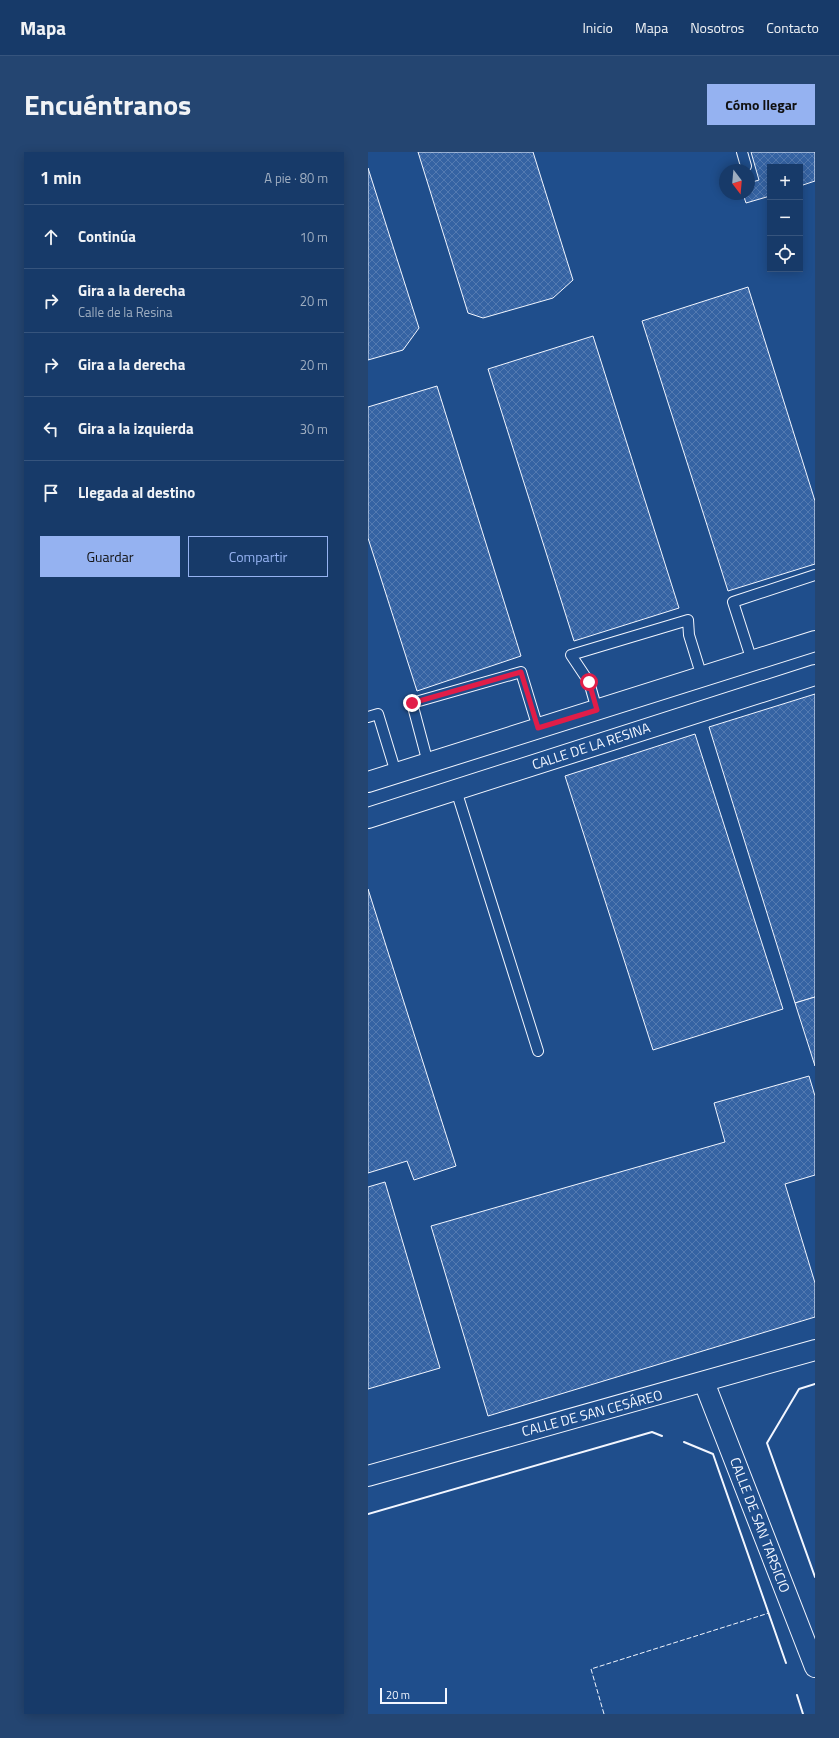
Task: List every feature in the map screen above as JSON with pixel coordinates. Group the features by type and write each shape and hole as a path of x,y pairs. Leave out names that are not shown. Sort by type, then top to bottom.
{"street":[{"path":"368,782 815,642"},
{"name":"CALLE DE LA RESINA","path":"368,818 815,675"},
{"name":"CALLE DE SAN CESÁREO","path":"368,1476 420,1460 815,1350"},
{"name":"CALLE DE SAN TARSICIO","path":"704,1382 815,1667"}],"lane":[{"path":"742,152 745,164"},
{"path":"752,661 733,602 815,574"},
{"path":"597,710 589,682 571,655 688,620 689,635 702,677"},
{"path":"428,763 412,703 521,672 538,728"},
{"path":"368,717 378,714 396,773"},
{"path":"456,790 538,1051"}],"building":[{"path":"418,152 533,152 573,280 553,298 483,318 468,313"},
{"path":"751,152 815,152 815,181 803,185 803,164 767,164 767,197 746,203 745,200 755,200 755,181 759,180"},
{"path":"368,168 419,328 403,350 368,360"},
{"path":"748,287 815,501 815,564 728,591 642,321"},
{"path":"593,336 679,608 574,641 488,369"},
{"path":"437,386 521,656 417,691 368,538 368,407"},
{"path":"815,694 815,997 795,1003 709,727"},
{"path":"695,734 783,1009 653,1050 565,776"},
{"path":"368,889 456,1166 414,1180 407,1161 368,1173"},
{"path":"815,997 815,1066 795,1003"},
{"path":"809,1076 815,1096 815,1175 785,1184 815,1283 815,1317 488,1416 431,1226 725,1142 714,1103"},
{"path":"385,1182 440,1368 368,1389 368,1187"}],"fence":[{"path":"604,1714 591,1669 769,1613"}],"wall":[{"path":"815,1384 799,1389 767,1443 815,1577"},
{"path":"368,1514 652,1432 662,1436"},
{"path":"684,1442 713,1454 786,1663"},
{"path":"797,1695 803,1714"}],"route":[{"path":"412,703 521,672 538,728 597,710 589,682"}]}
